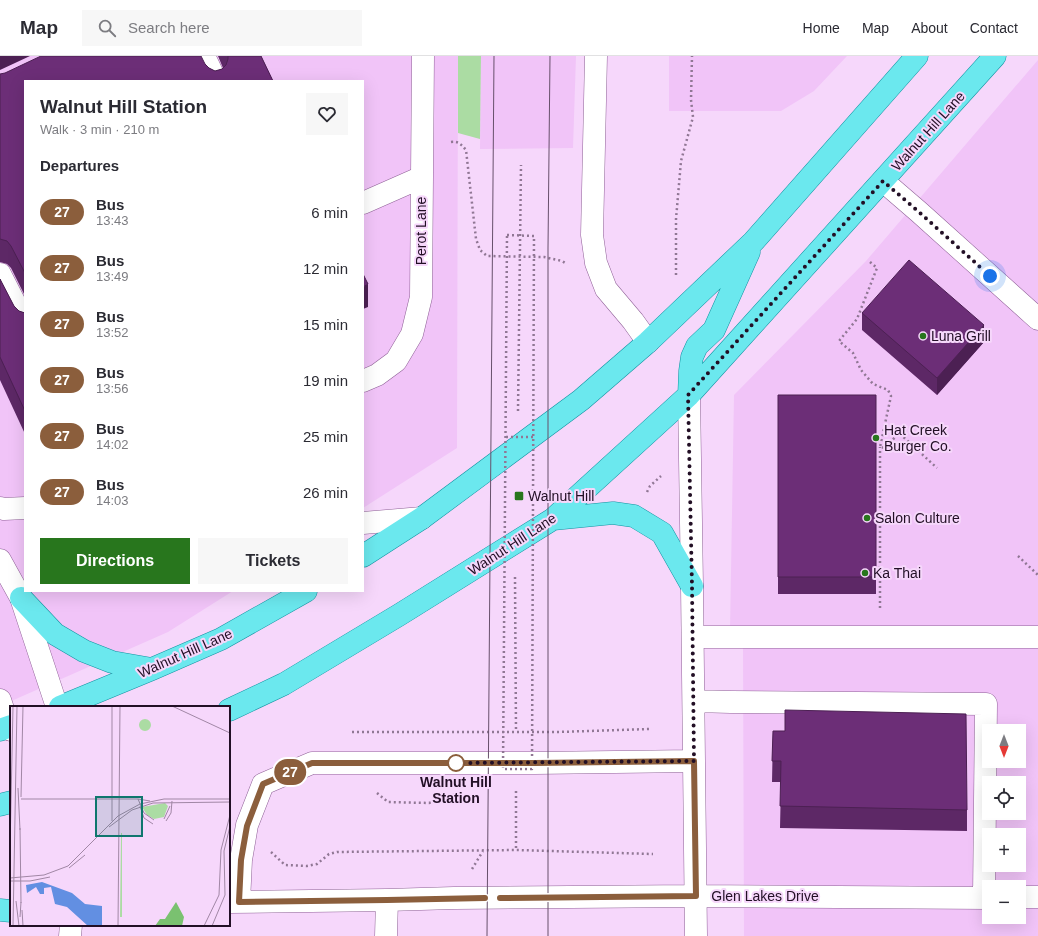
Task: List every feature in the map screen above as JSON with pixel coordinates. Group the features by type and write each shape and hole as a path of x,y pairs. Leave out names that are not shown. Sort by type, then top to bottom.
{"main road":[{"path":"364,555 422,518 580,400 648,342 753,242 917,56"},
{"name":"Walnut Hill Lane","path":"230,710 290,680 399,615 553,519 688,395 995,56"},
{"path":"688,395 692,357 697,346 714,330 753,242"},
{"path":"553,519 613,513 634,516 662,533 692,586"},
{"name":"Walnut Hill Lane","path":"60,706 152,669 221,638 304,592"},
{"path":"23,593 55,634 84,651 112,662 152,669"},
{"path":"0,805 10,802"},
{"path":"0,910 10,911"}],"street":[{"path":"204,56 216,80"},
{"name":"Perot Lane","path":"364,381 377,375 396,361 412,334 421,297 423,56"},
{"path":"596,56 592,235 596,264 606,289 633,321 648,342"},
{"path":"364,203 422,177"},
{"path":"883,181 1038,319"},
{"path":"0,274 24,321"},
{"path":"688,395 694,701 696,936"},
{"path":"0,508 24,508"},
{"path":"364,523 422,518"},
{"path":"0,560 23,593 58,706"},
{"path":"693,637 1038,637"},
{"path":"0,700 8,729"},
{"path":"694,701 986,704 987,880"},
{"path":"234,902 247,826 263,784 312,763 694,761"},
{"name":"Glen Lakes Drive","path":"234,902 696,896 982,898"},
{"path":"1026,897 1038,897"},
{"path":"386,936 387,900"},
{"path":"70,936 71,926"}],"path":[{"path":"676,280 676,219 681,161 693,117 691,100 692,56"},
{"path":"446,142 460,143 466,150 476,239 480,250 487,256 544,257 554,258 568,264"},
{"path":"518,415 521,165"},
{"path":"507,235 534,236 533,437 532,769 503,769 507,235"},
{"path":"870,262 876,268 857,319 839,341 853,353 861,370 873,384 888,390 891,396 880,447 880,611"},
{"path":"880,447 885,448 899,433 938,468"},
{"path":"506,437 533,437"},
{"path":"644,496 650,486 666,472"},
{"path":"1018,556 1038,575"},
{"path":"515,571 515,649"},
{"path":"376,793 388,802 429,803 463,792"},
{"path":"270,851 285,865 307,866 317,864 329,854 337,852 516,850 653,854"}],"shaded area":[{"path":"0,56 458,56 457,448 364,507 364,80 24,80 24,592 231,592 168,632 0,706"},
{"path":"481,56 576,56 573,148 480,149"},
{"path":"669,56 847,56 814,91 781,111 669,111"},
{"path":"1038,60 1038,632 730,631 734,395 866,261"},
{"path":"1038,640 1038,936 744,936 743,641"}],"green space":[{"path":"458,56 481,56 480,139 458,133"}],"building":[{"path":"41,56 201,56 205,64 215,71 222,69 226,65 228,56 261,56 273,80 24,80 24,271 11,246 7,241 0,239 0,74"},
{"name":"Luna Grill","path":"909,260 984,325 937,378 862,313"},
{"path":"364,276 368,284 364,286"},
{"path":"0,279 14,306 19,311 24,313 24,409 0,357"},
{"path":"778,395 876,395 876,577 778,577"},
{"path":"785,710 966,714 967,810 780,806 781,761 772,761 773,731 785,731"}],"tram line":[{"path":"487,936 494,56"},
{"path":"548,936 548,248 550,56"}],"bus line":[{"name":"27","path":"485,898 239,902 241,860 247,826 263,784 312,763 694,761 696,896 500,898"}],"place":[{"name":"Luna Grill","path":"923,336"},
{"name":"Hat Creek Burger Co.","path":"876,438"},
{"name":"Walnut Hill","path":"519,496"},
{"name":"Salon Culture","path":"867,518"},
{"name":"Ka Thai","path":"865,573"},
{"name":"Walnut Hill Station","path":"456,763"}],"route":[{"path":"456,763 694,761 688,395 883,181 990,276"}]}
